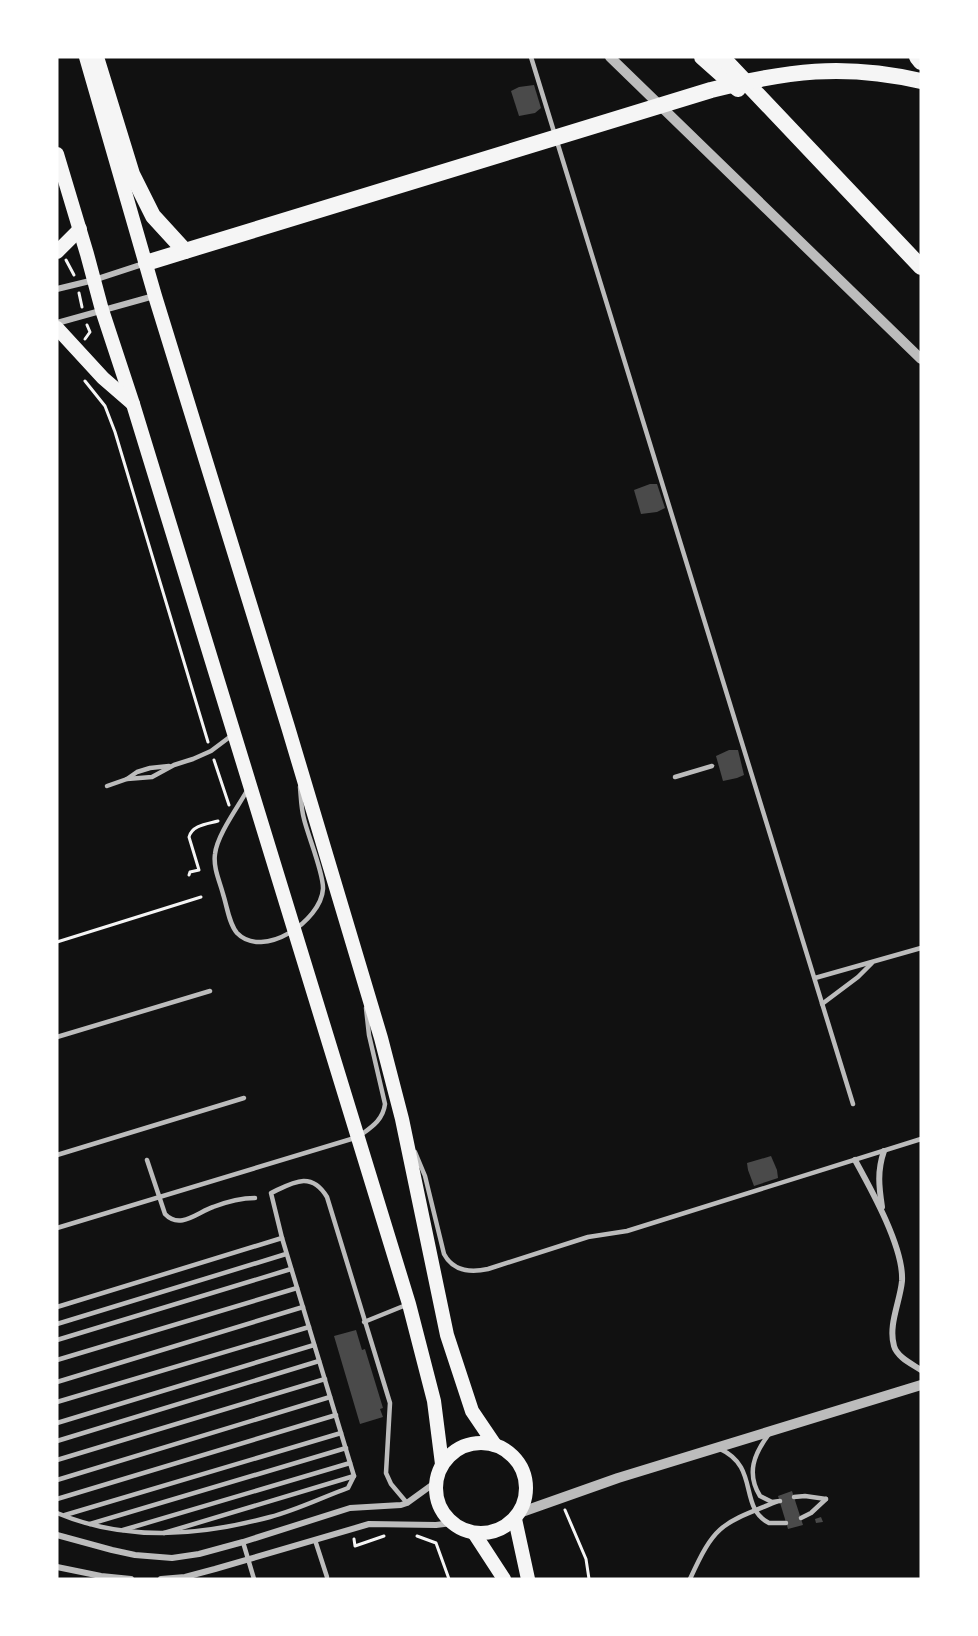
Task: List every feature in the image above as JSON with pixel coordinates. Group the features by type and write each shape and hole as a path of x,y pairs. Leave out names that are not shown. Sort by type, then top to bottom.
{"highway":[{"path":"96,57 132,174 153,216 185,251"},
{"path":"702,57 805,146"},
{"path":"722,57 921,267"},
{"path":"917,57 921,62"},
{"path":"146,263 702,93 756,79 790,72 826,70 863,71 921,81"}],"main road":[{"path":"86,57 155,296 363,975 402,1119 447,1335 472,1411 495,1445"},
{"path":"57,154 102,310 133,404 409,1304 434,1401 442,1464"},
{"path":"61,255 80,229"},
{"path":"57,328 103,378 133,404"},
{"path":"475,1443 495,1445 507,1450 523,1469 526,1482 526,1494 517,1516 493,1532 474,1533 452,1523 442,1511 437,1498 436,1482 442,1464 456,1449 465,1445 475,1443"},
{"path":"517,1516 528,1579"},
{"path":"474,1533 504,1579"}],"street":[{"path":"610,57 921,359"},
{"path":"57,289 146,263"},
{"path":"57,323 155,296"},
{"path":"883,1216 878,1180 884,1152"},
{"path":"855,1160 883,1216 896,1249 902,1278 893,1328 893,1345 903,1358 921,1370"},
{"path":"517,1516 561,1497 921,1385"},
{"path":"57,1535 112,1550 163,1557 199,1554 346,1509 401,1505 436,1482"},
{"path":"161,1579 185,1577 369,1524 436,1525 452,1523"},
{"path":"57,1567 130,1579"}],"lane":[{"path":"531,57 853,1104"},
{"path":"128,779 137,772 150,768 174,765 194,759 211,751 234,734"},
{"path":"249,787 222,835 215,853 215,866 233,926 243,938 256,943 295,931 315,911 323,891 323,884 303,817 296,758"},
{"path":"107,786 128,779 152,777 174,765"},
{"path":"675,777 712,766"},
{"path":"815,978 921,948"},
{"path":"822,1004 874,962"},
{"path":"57,1228 358,1137 378,1121 383,1115 385,1104 369,1035 363,975"},
{"path":"57,1037 210,991"},
{"path":"57,1155 244,1098"},
{"path":"402,1119 425,1176 444,1254 452,1264 465,1270 481,1270 588,1237 627,1231 921,1140"},
{"path":"147,1160 168,1217 179,1221 200,1215 211,1207 244,1198 255,1198"},
{"path":"57,1513 119,1531 182,1534 272,1517 348,1488 354,1476 286,1254 271,1193 299,1181 315,1183 327,1197 391,1409 386,1473 391,1484 407,1503"},
{"path":"57,1307 282,1238"},
{"path":"57,1324 286,1254"},
{"path":"57,1340 291,1269"},
{"path":"57,1360 297,1288"},
{"path":"364,1322 409,1304"},
{"path":"57,1382 303,1307"},
{"path":"57,1402 309,1327"},
{"path":"57,1423 314,1345"},
{"path":"57,1441 319,1361"},
{"path":"57,1460 325,1379"},
{"path":"57,1480 330,1397"},
{"path":"57,1499 336,1415"},
{"path":"690,1579 708,1543 718,1530 737,1518 778,1502 760,1496 752,1472 755,1455 770,1431"},
{"path":"63,1515 341,1433"},
{"path":"89,1524 346,1448"},
{"path":"717,1448 731,1455 741,1464 755,1510 761,1518 769,1524 786,1523"},
{"path":"119,1531 350,1463"},
{"path":"158,1534 354,1476"},
{"path":"794,1497 826,1499 811,1513 801,1518"},
{"path":"315,1540 327,1577"},
{"path":"243,1542 254,1579"}],"path":[{"path":"61,255 74,273"},
{"path":"80,298 82,305"},
{"path":"84,340 89,336 88,326"},
{"path":"84,381 105,406 115,432 228,805"},
{"path":"189,875 190,872 199,870 189,837 190,831 218,821 223,814"},
{"path":"57,942 201,897"},
{"path":"561,1497 574,1535 586,1559 589,1579"},
{"path":"355,1546 393,1533"},
{"path":"414,1536 424,1537 436,1543 449,1579"}],"building":[{"path":"534,85 541,108 535,113 519,116 511,91 519,87"},
{"path":"657,484 665,508 657,512 641,514 634,490"},
{"path":"729,750 738,750 744,775 723,781 716,756"},
{"path":"771,1156 778,1178 754,1186 747,1163"},
{"path":"356,1330 362,1350 365,1349 383,1408 380,1409 383,1417 360,1424 334,1336"},
{"path":"792,1491 803,1525 788,1529 778,1496"},
{"path":"821,1517 823,1522 816,1523 815,1519"}]}
